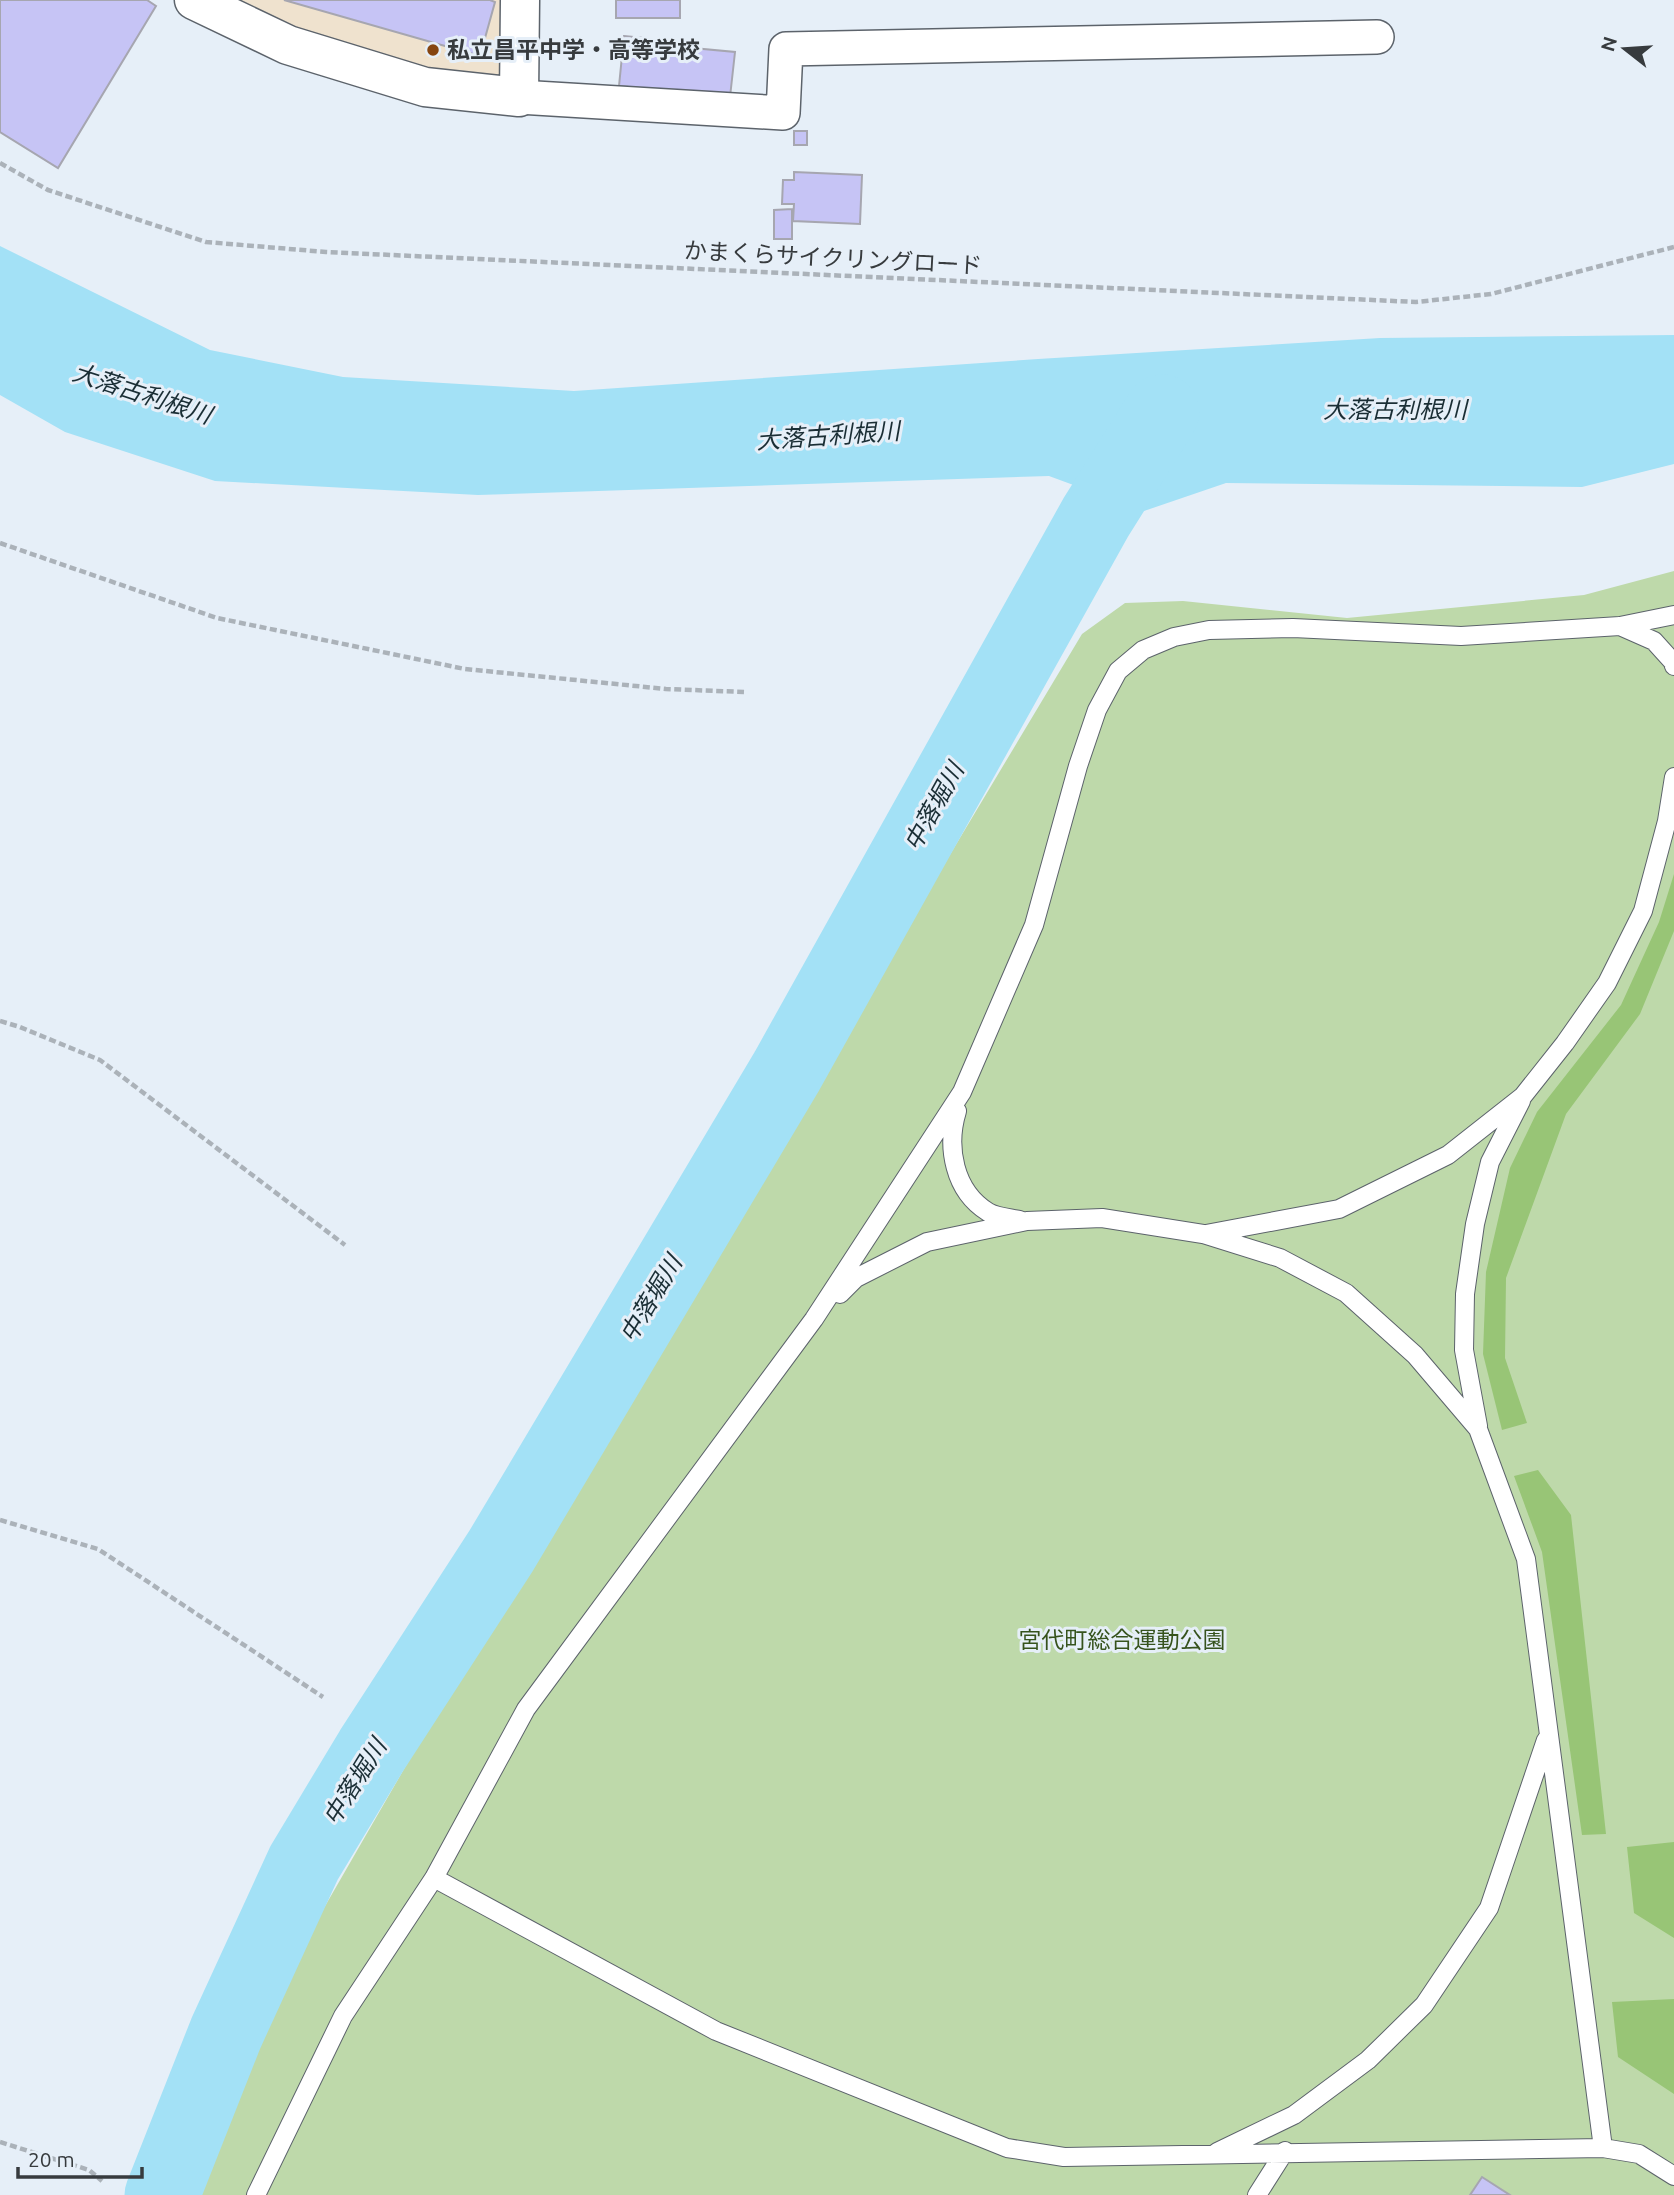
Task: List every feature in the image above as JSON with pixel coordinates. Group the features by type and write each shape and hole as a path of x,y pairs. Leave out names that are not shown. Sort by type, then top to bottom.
{"street":[{"path":"194,0 288,45 425,87 519,97 783,113 786,49 1377,37"},
{"path":"519,97 520,0"}],"lane":[{"path":"1027,1221 990,1213 965,1191 953,1158 951,1129 962,1092 1034,925 1078,766 1097,710 1118,671 1143,650 1174,637 1209,630 1293,628 1461,635 1620,626 1674,615"},
{"path":"1620,626 1654,641 1674,666"},
{"path":"1603,2148 1526,1559 1478,1429 1464,1350 1466,1282 1475,1224 1490,1162 1523,1096 1608,983 1643,911 1667,821 1674,777"},
{"path":"256,2195 343,2016 434,1878 526,1709 814,1319 962,1092"},
{"path":"1203,1234 1339,1209 1448,1155 1523,1096"},
{"path":"814,1319 856,1278 927,1242 1027,1221 1102,1219 1203,1234 1280,1258 1346,1293 1415,1355 1478,1429"},
{"path":"1211,2155 1294,2115 1368,2060 1424,2005 1489,1908 1548,1735"},
{"path":"434,1878 716,2031 1007,2148 1064,2157 1285,2151 1603,2148 1639,2154 1674,2176"},
{"path":"1258,2195 1285,2151"}],"path":[{"name":"かまくらサイクリングロード","path":"0,163 48,190 206,242 326,252 1416,302 1491,294 1674,247"},
{"path":"0,543 217,618 465,669 666,689 744,692"},
{"path":"0,1021 100,1060 345,1245"},
{"path":"0,1520 98,1549 323,1697"},
{"path":"0,2142 89,2170 102,2181"}],"shaded area":[{"name":"私立昌平中学・高等学校","path":"229,0 507,0 506,77 425,70 294,31"}],"green space":[{"name":"宮代町総合運動公園","path":"1674,571 1674,2195 196,2195 294,1960 438,1710 1082,634 1125,603 1183,601 1347,618 1584,595"},
{"path":"1674,874 1674,931 1640,1014 1566,1114 1506,1278 1505,1358 1527,1423 1502,1430 1483,1354 1486,1272 1510,1168 1537,1112 1621,1005 1659,922"},
{"path":"1538,1470 1571,1515 1606,1834 1582,1835 1542,1552 1514,1476"},
{"path":"1674,1842 1674,1938 1634,1913 1627,1847"},
{"path":"1674,1999 1674,2094 1618,2057 1612,2002"}],"water":[{"name":"大落古利根川","path":"0,246 210,350 343,377 574,391 1380,338 1674,335 1674,464 1582,487 1226,483 1144,511 1049,476 478,495 215,481 65,432 0,395"}],"building":[{"path":"0,0 147,0 156,6 58,168 0,132"},
{"path":"284,0 490,0 495,2 480,56"},
{"path":"616,0 680,0 680,18 616,18"},
{"path":"624,36 662,40 661,45 735,52 730,97 619,86"},
{"path":"794,131 807,131 807,145 794,145"},
{"path":"794,172 862,175 860,224 793,221 794,204 782,204 783,180 794,180"},
{"path":"792,209 792,239 774,239 774,210"},
{"path":"1482,2177 1510,2195 1470,2195"}],"waterway":[{"name":"中落堀川","path":"162,2195 226,2033 304,1863 372,1750 501,1551 787,1071 1096,517 1162,412"}],"place":[{"name":"私立昌平中学・高等学校","path":"433,50"}]}
